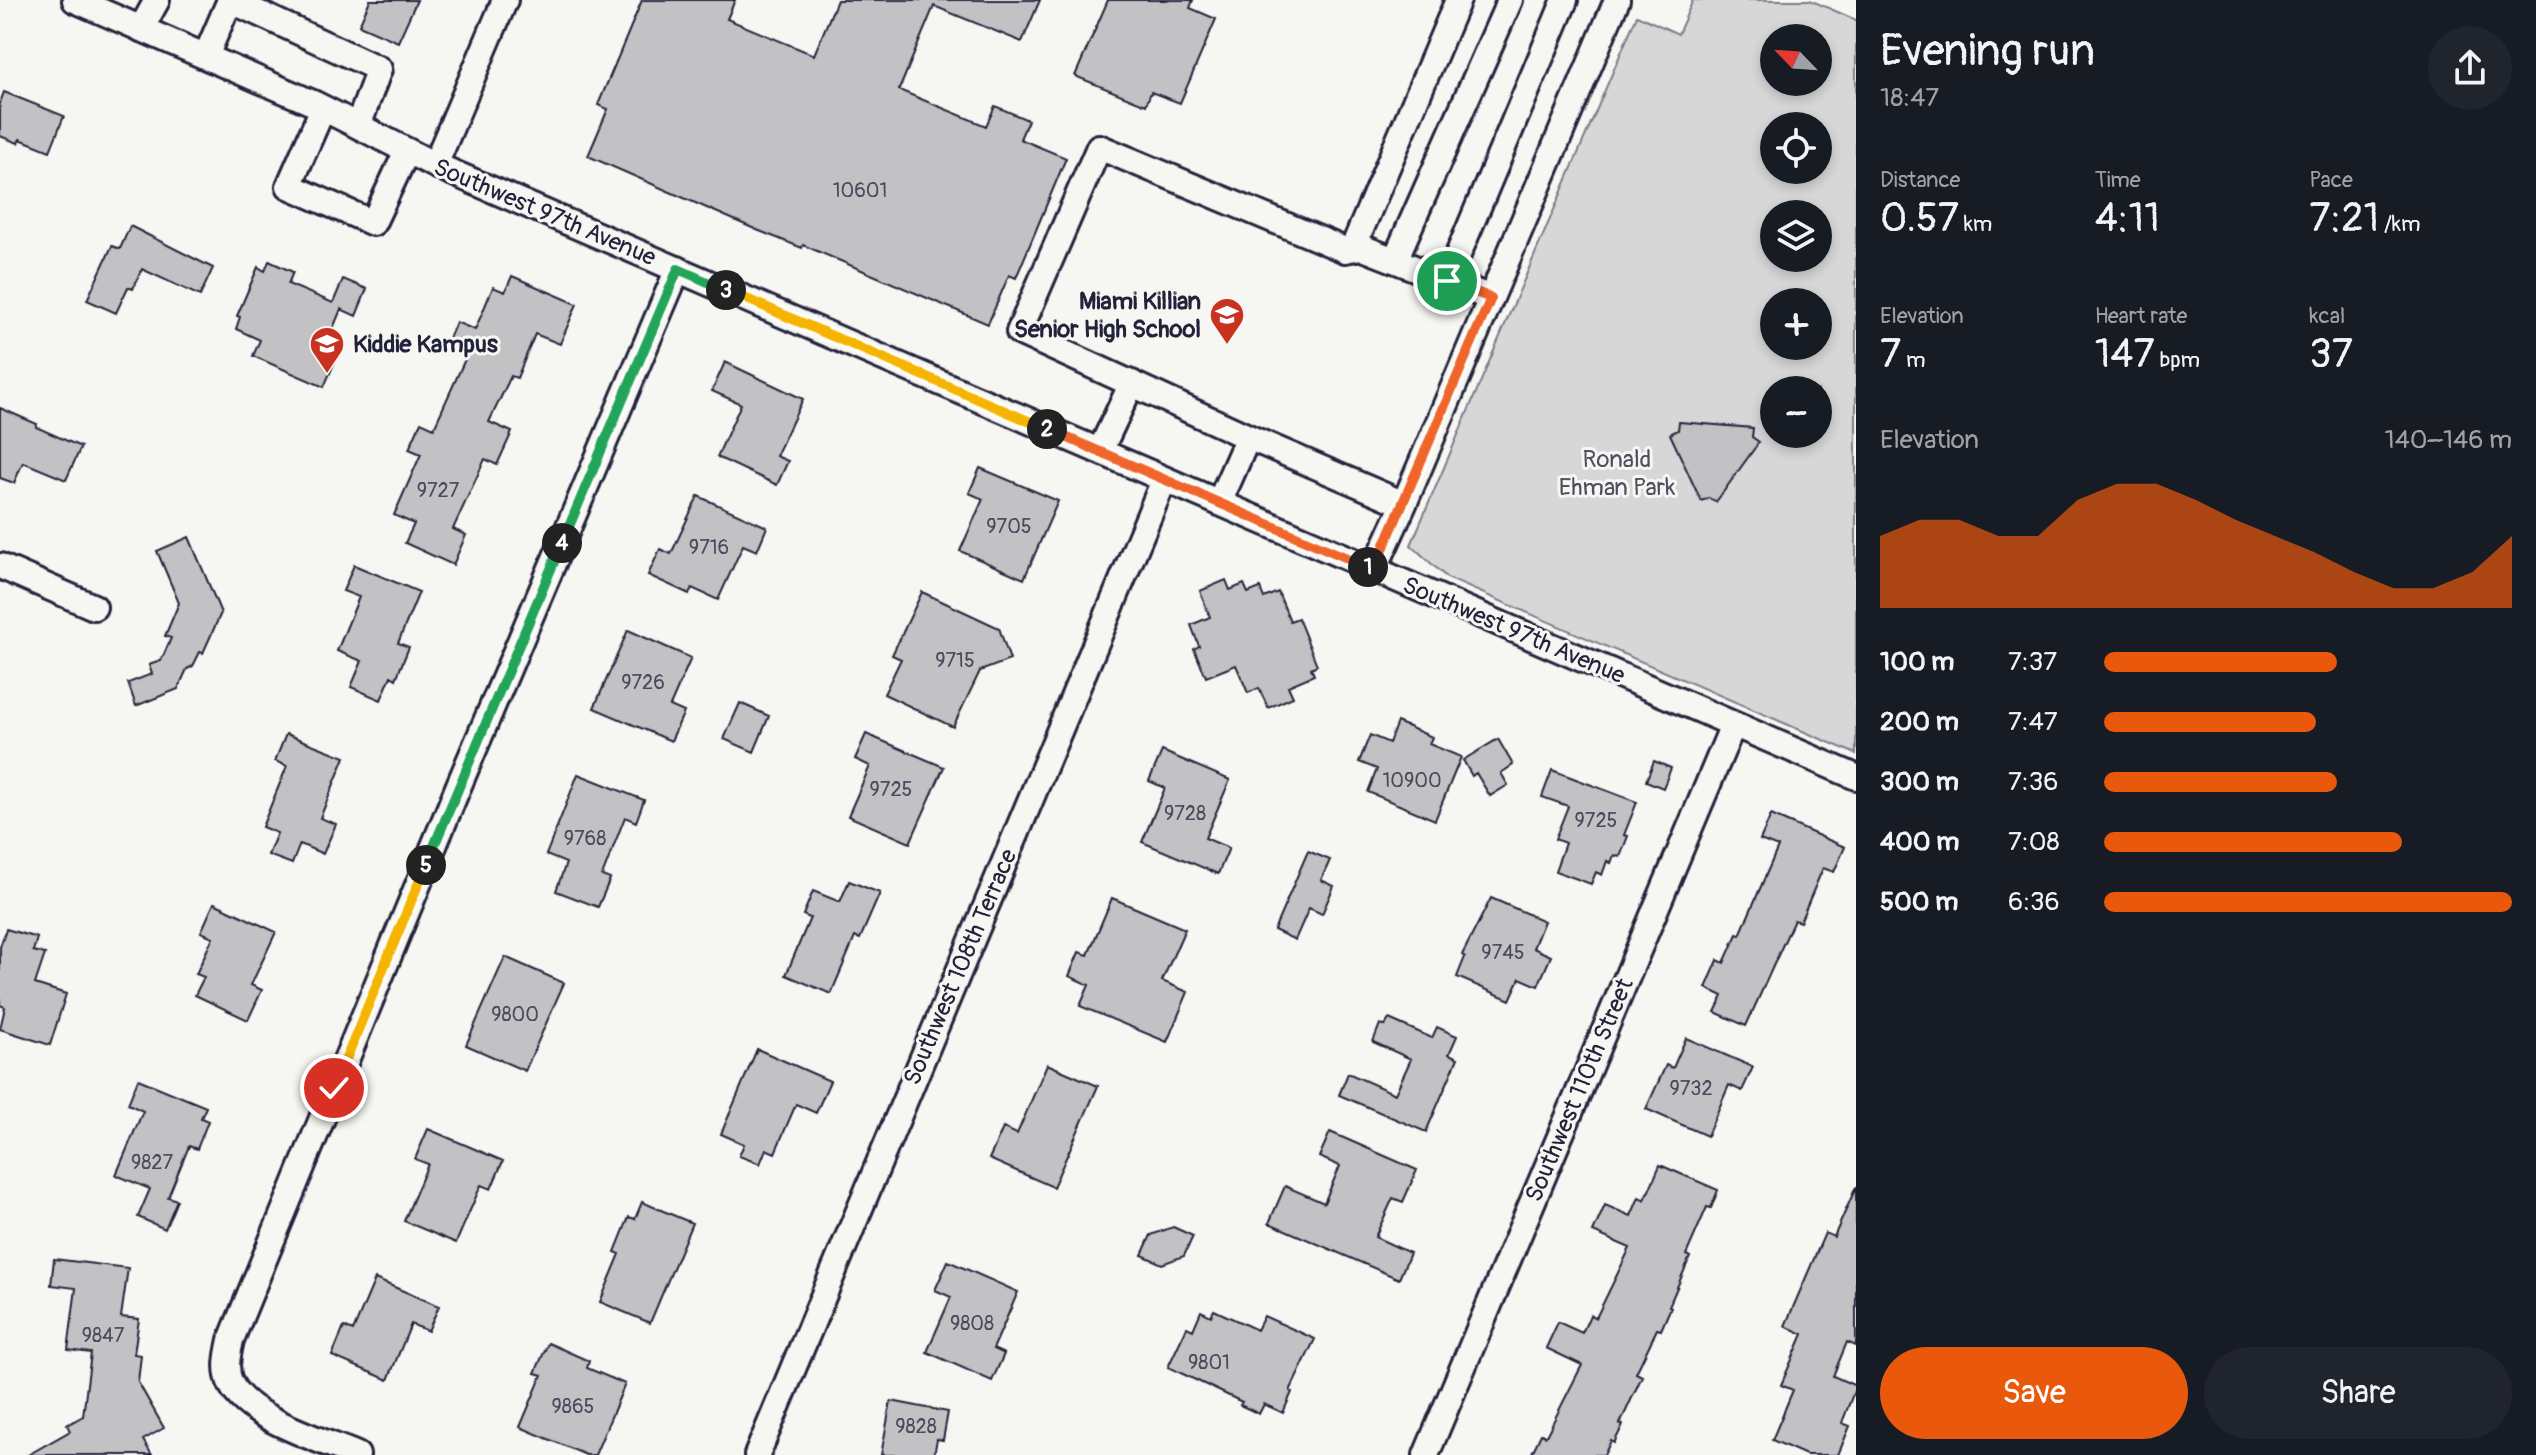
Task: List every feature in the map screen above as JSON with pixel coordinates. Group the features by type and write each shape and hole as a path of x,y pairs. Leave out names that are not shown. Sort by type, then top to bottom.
{"street":[{"name":"Southwest 97th Avenue","path":"75,0 323,108 435,165 1856,777"},
{"path":"141,29 157,0"},
{"path":"206,56 230,0 379,69 358,126"},
{"path":"435,165 505,0"},
{"path":"1353,248 1458,0"},
{"path":"1395,260 1510,0"},
{"path":"1447,281 1565,0"},
{"path":"1374,570 1617,0"},
{"path":"323,108 289,186 373,223 407,151"},
{"path":"1404,504 1248,437 1019,332 1099,147 1345,250 1361,247 1491,298"},
{"path":"357,1455 250,1406 236,1392 228,1376 228,1353 250,1290 678,269"},
{"path":"1100,451 1132,383"},
{"path":"1219,503 1248,437"},
{"name":"Southwest 108th Terrace","path":"757,1455 1164,480"},
{"path":"0,566 94,607"},
{"name":"Southwest 110th Street","path":"1426,1455 1733,725"}],"green space":[{"name":"Ronald Ehman Park","path":"1693,0 1810,0 1856,20 1856,754 1447,578 1411,545 1637,15 1678,34"}],"building":[{"path":"370,0 417,0 398,42 359,25"},
{"path":"642,0 735,0 727,19 814,55 837,0 1040,0 1022,42 934,6 899,90 986,126 995,106 1028,120 1020,139 1066,158 1016,278 1009,275 988,324 803,245 802,248 757,230 588,156 608,109 598,105"},
{"path":"1108,0 1193,0 1190,8 1216,19 1180,103 1151,92 1146,105 1075,76"},
{"path":"4,92 64,116 50,151 20,139 18,143 0,136 0,103"},
{"path":"130,226 213,268 200,296 142,269 133,289 128,287 116,313 87,300 112,246 120,249"},
{"path":"269,261 293,272 288,284 333,303 343,279 367,289 356,316 341,309 323,353 336,359 324,387 253,356 260,340 236,329 240,317 237,316 258,267 265,271"},
{"path":"512,276 577,304 560,344 535,334 517,378 511,376 489,422 512,432 497,465 485,459 453,529 466,535 453,565 405,543 414,524 394,515 421,454 409,449 421,422 434,428 466,357 445,348 456,322 475,330 493,287 505,292"},
{"path":"725,362 803,399 776,456 788,461 777,485 717,457 741,404 712,391"},
{"path":"0,408 81,447 66,480 23,462 14,483 0,478"},
{"path":"1679,422 1753,428 1752,437 1759,442 1716,502 1709,498 1701,501 1670,434 1678,430"},
{"path":"980,468 1058,501 1024,579 960,551 983,499 969,493"},
{"path":"698,496 767,527 757,551 743,545 718,600 692,588 689,594 648,575 660,549 671,554"},
{"path":"189,537 221,613 203,653 200,652 193,666 187,669 178,689 136,706 128,683 152,674 149,665 161,661 171,638 165,636 179,603 157,551"},
{"path":"354,565 419,592 398,643 409,647 396,679 391,676 381,700 351,687 362,661 337,651 359,597 343,591"},
{"path":"1226,580 1230,590 1244,584 1248,593 1260,588 1264,598 1278,592 1290,621 1298,618 1317,665 1311,668 1314,675 1288,686 1293,697 1268,708 1259,688 1248,693 1236,665 1206,677 1194,649 1199,646 1191,625 1210,617 1200,591"},
{"path":"922,592 999,628 1010,660 980,671 953,727 884,694 901,659 892,655"},
{"path":"628,630 691,658 670,706 684,712 671,741 594,708"},
{"path":"740,703 769,716 754,752 724,739"},
{"path":"1397,722 1432,737 1429,744 1461,757 1435,820 1368,792 1377,769 1359,762 1370,735 1389,743"},
{"path":"286,734 345,757 320,818 336,824 323,854 300,844 292,864 268,855 277,833 262,827 287,766 275,761"},
{"path":"866,734 944,767 910,843 848,816 870,766 855,759"},
{"path":"1498,739 1513,765 1501,773 1508,785 1490,796 1476,773 1472,776 1463,760"},
{"path":"1162,751 1230,780 1205,838 1229,848 1218,874 1142,842 1165,788 1149,781"},
{"path":"1654,761 1671,768 1663,788 1646,781"},
{"path":"1552,770 1637,802 1624,835 1628,836 1620,857 1614,855 1611,863 1607,861 1602,875 1596,872 1591,884 1555,871 1565,843 1555,839 1568,806 1542,797"},
{"path":"578,774 644,800 636,822 625,817 602,876 610,879 598,907 556,891 566,863 546,855"},
{"path":"1771,815 1845,847 1834,872 1823,868 1800,922 1794,920 1746,1026 1715,1012 1723,996 1706,988 1718,960 1724,963 1737,934 1740,935 1778,847 1760,840"},
{"path":"1308,851 1330,860 1321,880 1334,886 1322,914 1309,908 1295,940 1274,930"},
{"path":"849,881 880,893 860,939 855,937 831,994 786,975 810,918 803,915 813,891 840,902"},
{"path":"1112,898 1185,929 1162,981 1188,992 1167,1042 1080,1006 1089,985 1069,976 1079,952 1088,955"},
{"path":"1491,898 1544,921 1533,948 1551,956 1538,986 1520,978 1510,1000 1457,977 1465,957 1462,955"},
{"path":"214,903 276,932 251,985 262,990 248,1020 195,995 204,977 196,974 213,937 201,932"},
{"path":"6,929 37,938 33,951 45,954 35,984 66,994 50,1045 0,1029 5,1007 0,1005 0,947"},
{"path":"505,957 564,983 525,1071 466,1045"},
{"path":"1389,1019 1432,1038 1437,1027 1457,1036 1449,1054 1458,1058 1426,1132 1339,1095 1348,1073 1395,1094 1411,1059 1373,1042 1380,1024 1385,1026"},
{"path":"1686,1038 1753,1067 1742,1091 1729,1085 1707,1136 1646,1109 1666,1065 1673,1068"},
{"path":"757,1049 830,1081 816,1113 796,1104 775,1153 766,1149 760,1164 739,1156 744,1144 721,1134"},
{"path":"1047,1064 1098,1086 1053,1187 989,1159 1003,1128 1017,1134"},
{"path":"138,1079 206,1107 201,1118 208,1121 197,1149 189,1146 168,1197 177,1200 165,1229 138,1217 150,1189 116,1175 143,1111 128,1104"},
{"path":"428,1129 503,1161 491,1189 481,1185 456,1243 404,1221 428,1164 415,1159"},
{"path":"1330,1132 1417,1170 1403,1202 1393,1198 1375,1237 1410,1253 1399,1279 1269,1223 1285,1186 1324,1203 1340,1166 1319,1157"},
{"path":"1660,1165 1718,1190 1686,1255 1690,1257 1661,1330 1657,1329 1636,1373 1642,1376 1620,1424 1623,1425 1604,1455 1531,1455 1541,1434 1546,1436 1582,1365 1546,1348 1558,1322 1582,1333 1590,1315 1596,1318 1630,1248 1593,1232 1605,1205 1631,1216 1639,1197 1645,1200"},
{"path":"1856,1187 1856,1346 1847,1342 1833,1376 1856,1386 1842,1423 1850,1426 1838,1455 1806,1455 1772,1440 1793,1390 1781,1385 1803,1334 1785,1326 1825,1233 1834,1237"},
{"path":"642,1202 692,1223 650,1323 600,1302 620,1254 615,1252 629,1217 635,1219"},
{"path":"1173,1227 1193,1236 1184,1256 1162,1264 1142,1255 1151,1235"},
{"path":"54,1259 128,1268 121,1317 139,1319 134,1354 141,1355 138,1382 164,1428 143,1440 152,1455 28,1455 70,1431 67,1425 83,1416 91,1353 68,1350 76,1288 51,1285"},
{"path":"948,1261 1018,1292 993,1349 1004,1354 992,1381 927,1352 951,1297 935,1290"},
{"path":"375,1279 439,1306 428,1331 411,1324 388,1380 332,1356 344,1327 353,1331"},
{"path":"1214,1310 1257,1330 1264,1316 1315,1339 1283,1413 1264,1404 1259,1414 1240,1405 1242,1402 1168,1367 1187,1327 1193,1330 1201,1311 1211,1316"},
{"path":"548,1343 589,1361 587,1368 625,1384 595,1455 586,1455 520,1427 542,1375 535,1373"},
{"path":"891,1401 948,1412 943,1440 937,1439 934,1455 881,1455"}],"place":[{"name":"Miami Killian Senior High School","path":"1227,346"},
{"name":"Kiddie Kampus","path":"327,375"}],"route":[{"path":"334,1088 678,269 1374,570 1491,298 1447,281"}]}
